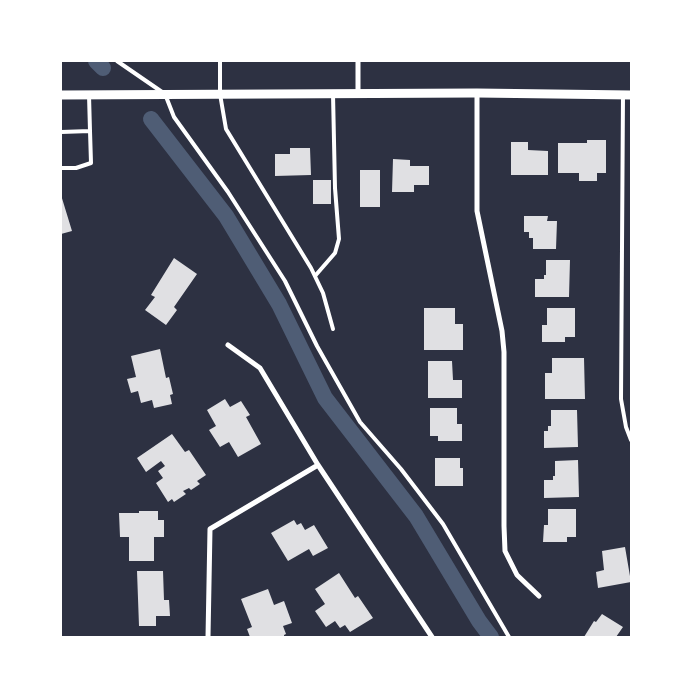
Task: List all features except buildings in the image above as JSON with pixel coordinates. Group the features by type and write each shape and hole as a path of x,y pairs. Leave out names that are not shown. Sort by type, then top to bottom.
{"street":[{"path":"358,61 358,94"},
{"path":"476,93 477,211 502,331 504,352 505,551 517,575 539,596"},
{"path":"61,95 476,93 627,95"},
{"path":"228,345 260,368 318,465 432,637"},
{"path":"208,637 210,529 318,465"}],"lane":[{"path":"117,61 162,94 174,117 228,192 285,281 317,346 360,422 401,469 443,524 509,637"},
{"path":"220,61 220,94 226,129 315,276 323,293 333,329"},
{"path":"315,276 335,253 339,238 335,188 333,94"},
{"path":"61,168 76,168 91,162 89,95"},
{"path":"627,95 621,399 626,427 631,440"},
{"path":"61,132 90,131"}],"waterway":[{"path":"96,61 103,68"},
{"path":"151,119 226,216 279,304 325,398 416,516 479,621 491,637"}]}
